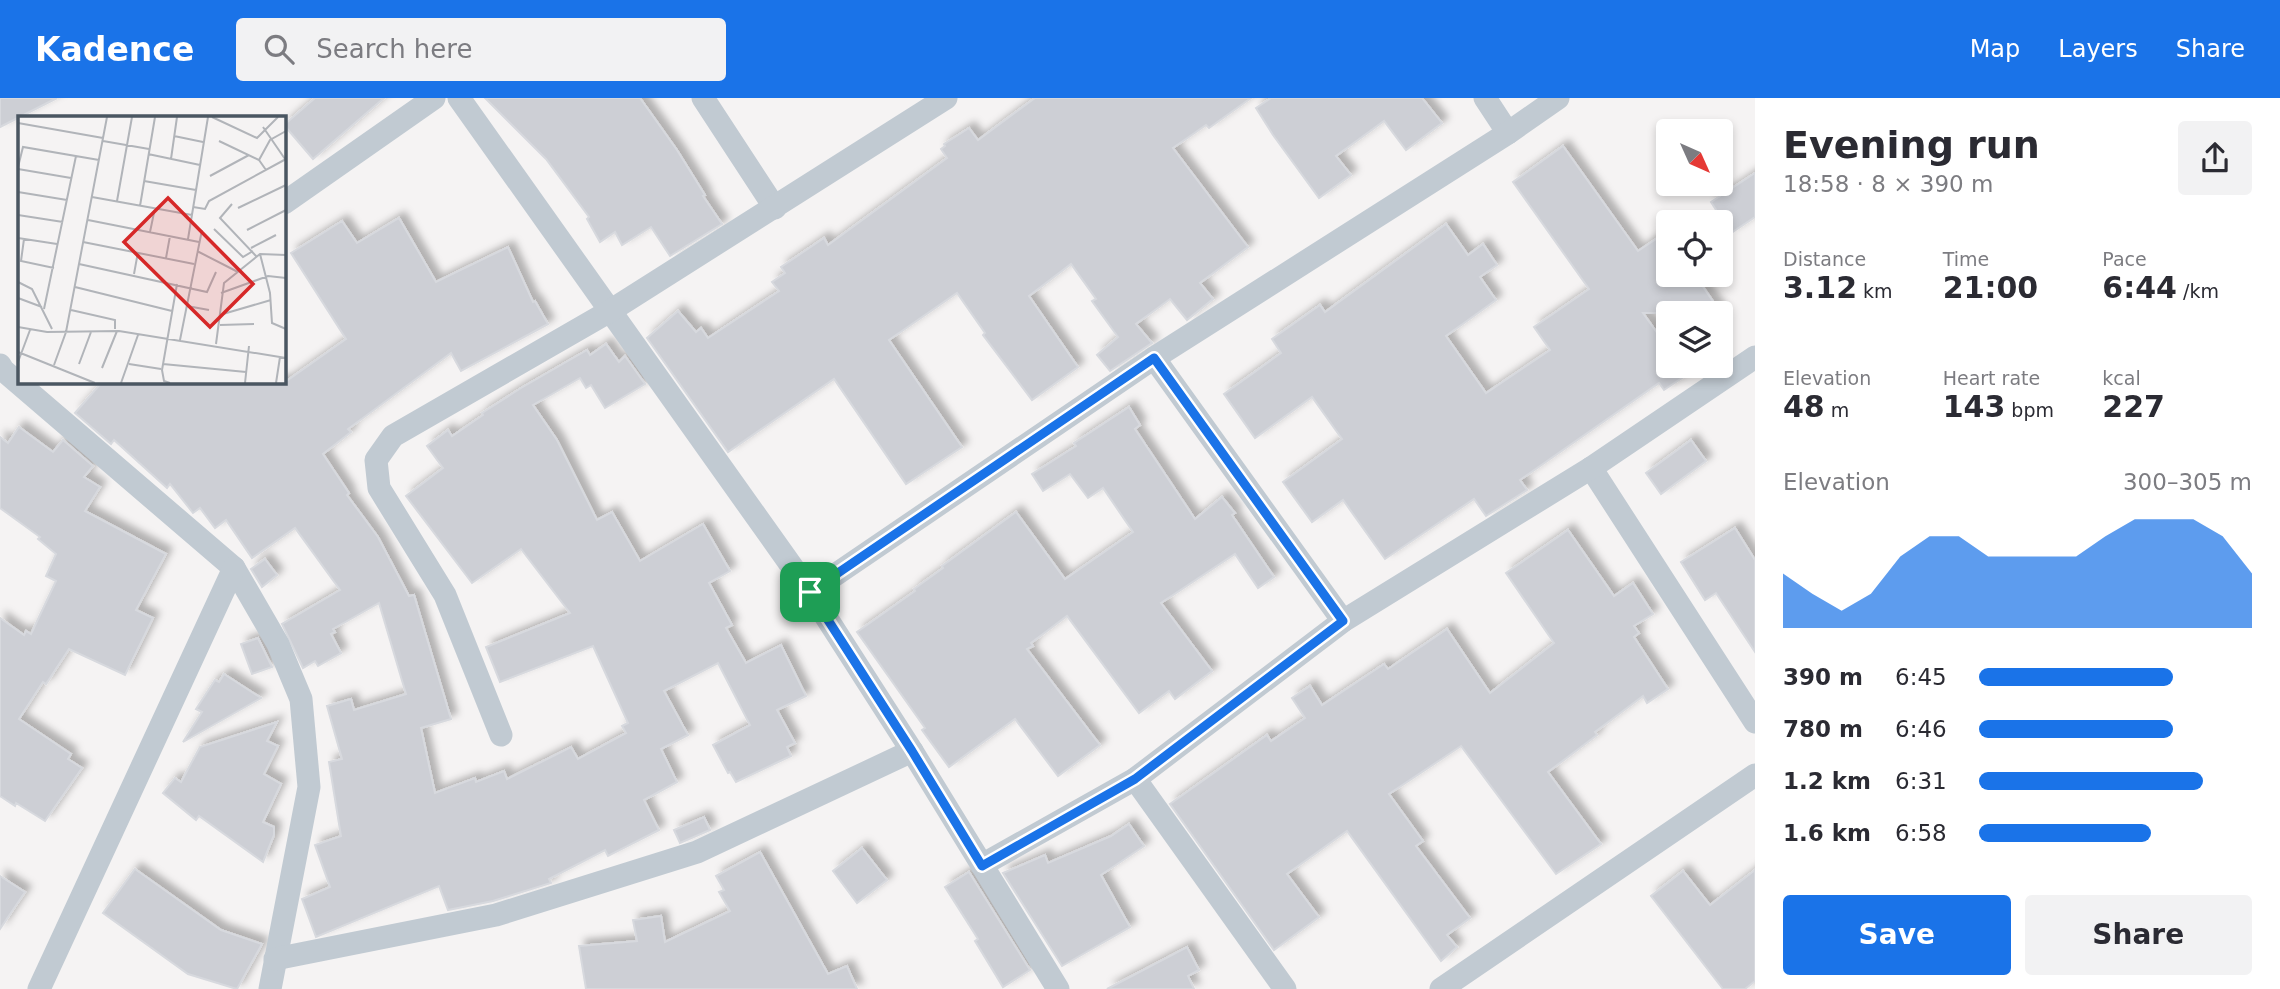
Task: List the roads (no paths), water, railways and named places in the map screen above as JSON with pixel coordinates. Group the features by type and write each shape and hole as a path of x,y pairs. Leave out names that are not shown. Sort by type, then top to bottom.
{"street":[{"path":"285,202 434,98"},
{"path":"459,98 810,592 912,751 1058,989"},
{"path":"703,98 775,208"},
{"path":"501,735 445,595 379,488 376,460 393,436 610,311 946,98"},
{"path":"1485,98 1508,132"},
{"path":"810,592 1154,358 1558,98"},
{"path":"982,866 1135,779 1343,621 1591,468 1755,357"},
{"path":"1154,358 1343,621"},
{"path":"1,369 234,568 278,644 301,699 309,787 270,989"},
{"path":"1591,468 1755,722"},
{"path":"39,989 234,568"},
{"path":"275,959 496,915 697,852 912,751"},
{"path":"1441,989 1755,775"},
{"path":"1135,779 1285,989"}]}
